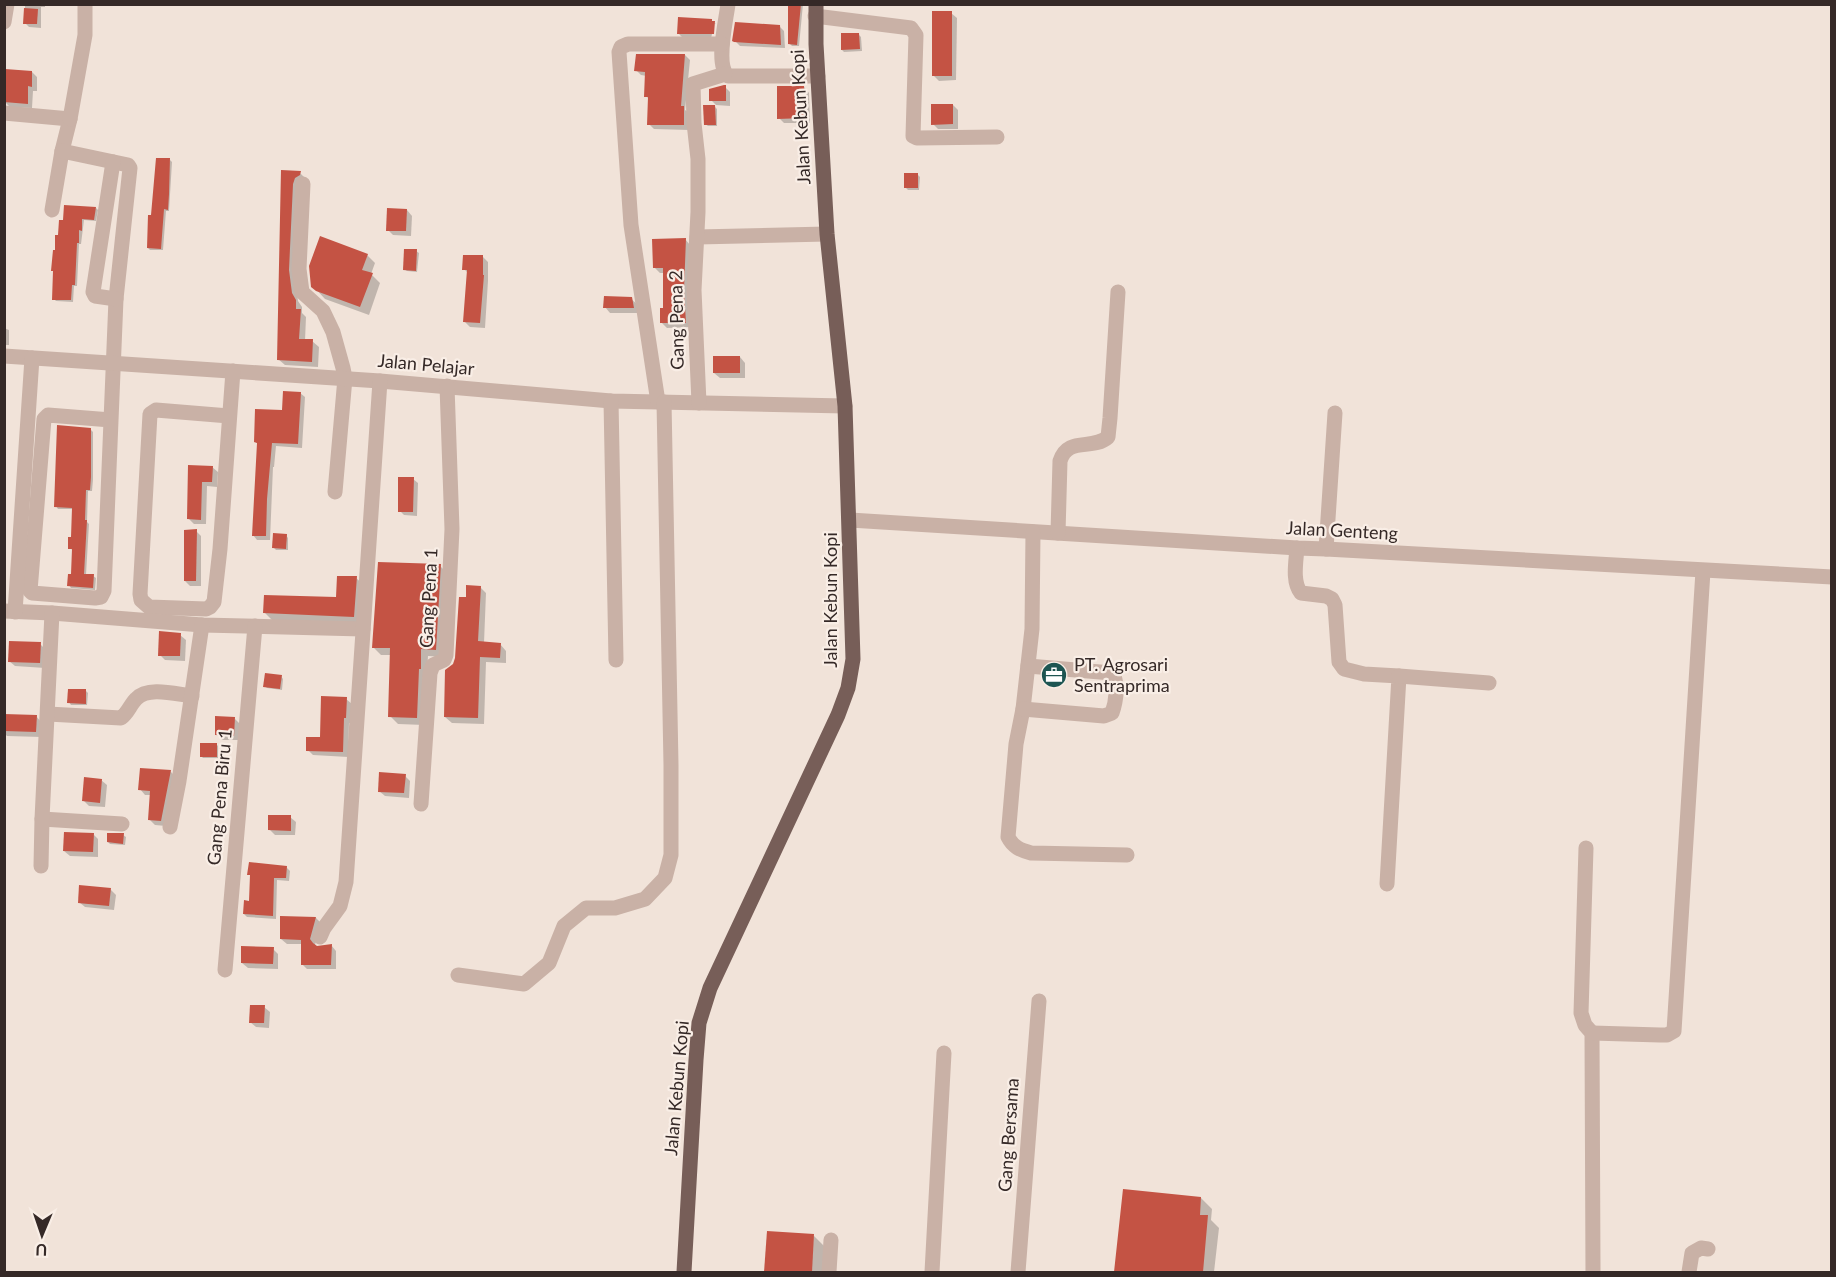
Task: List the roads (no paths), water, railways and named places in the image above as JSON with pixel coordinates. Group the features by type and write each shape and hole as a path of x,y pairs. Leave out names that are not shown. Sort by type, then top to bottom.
{"main road":[{"name":"Jalan Kebun Kopi","path":"684,1272 699,1023 710,988 838,715 848,688 853,659 845,406 827,234 816,10"}],"street":[{"path":"4,22 7,4"},
{"path":"52,210 85,35 85,4"},
{"path":"728,4 722,44 725,74 728,76 818,76"},
{"path":"816,10 911,28 915,31 913,136 917,138 998,137"},
{"path":"458,975 524,984 549,963 564,926 586,908 615,908 645,898 665,878 671,855 671,765 661,402 631,225 619,52 621,47 628,44 722,44"},
{"name":"Gang Pena 2","path":"699,403 694,290 698,159 693,84 725,74"},
{"path":"4,113 70,119"},
{"path":"62,151 128,165 130,168 116,299 104,591 101,597 95,598 32,593 30,591 44,419 48,415 111,420"},
{"path":"113,162 93,292 95,296 116,299"},
{"path":"303,184 298,269 302,292 323,311 333,332 345,378 335,492"},
{"path":"697,237 827,234"},
{"path":"1058,533 1062,455 1065,450 1073,446 1099,442 1108,437 1118,292"},
{"name":"Jalan Pelajar","path":"4,356 345,378 611,401 845,406"},
{"path":"32,358 10,611 202,625 363,629"},
{"path":"229,416 156,410 150,414 140,594 141,600 149,607 206,609 214,602 233,371"},
{"path":"320,937 340,906 345,888 380,381"},
{"name":"Gang Pena 1","path":"421,804 430,673 433,665 444,660 446,655 452,530 447,386"},
{"path":"611,401 616,660"},
{"path":"1326,549 1335,413"},
{"name":"Jalan Genteng","path":"850,520 1297,548 1832,577"},
{"path":"1033,532 1032,629 1023,709 1016,744 1008,837 1012,844 1020,850 1031,853 1127,855"},
{"path":"1297,548 1298,590 1301,593 1326,596 1332,599 1335,605 1340,662 1344,669 1364,674 1489,683"},
{"path":"1592,1033 1667,1035 1674,1031 1703,571"},
{"path":"41,866 52,613"},
{"path":"170,827 202,625"},
{"name":"Gang Pena Biru 1","path":"225,970 255,626"},
{"path":"1023,709 1104,716 1112,713 1116,704 1116,678 1112,673 1028,666"},
{"path":"1387,884 1399,676"},
{"path":"48,714 121,718 125,716 138,696 147,692 192,696"},
{"path":"42,819 122,824"},
{"path":"1586,848 1581,1013 1585,1025 1592,1033 1593,1272"},
{"name":"Gang Bersama","path":"1018,1272 1039,1001"},
{"path":"932,1272 944,1053"},
{"path":"829,1272 831,1240"},
{"path":"1689,1272 1692,1253 1701,1248 1708,1249"}],"place":[{"name":"PT. Agrosari Sentraprima","path":"1054,675"}]}
